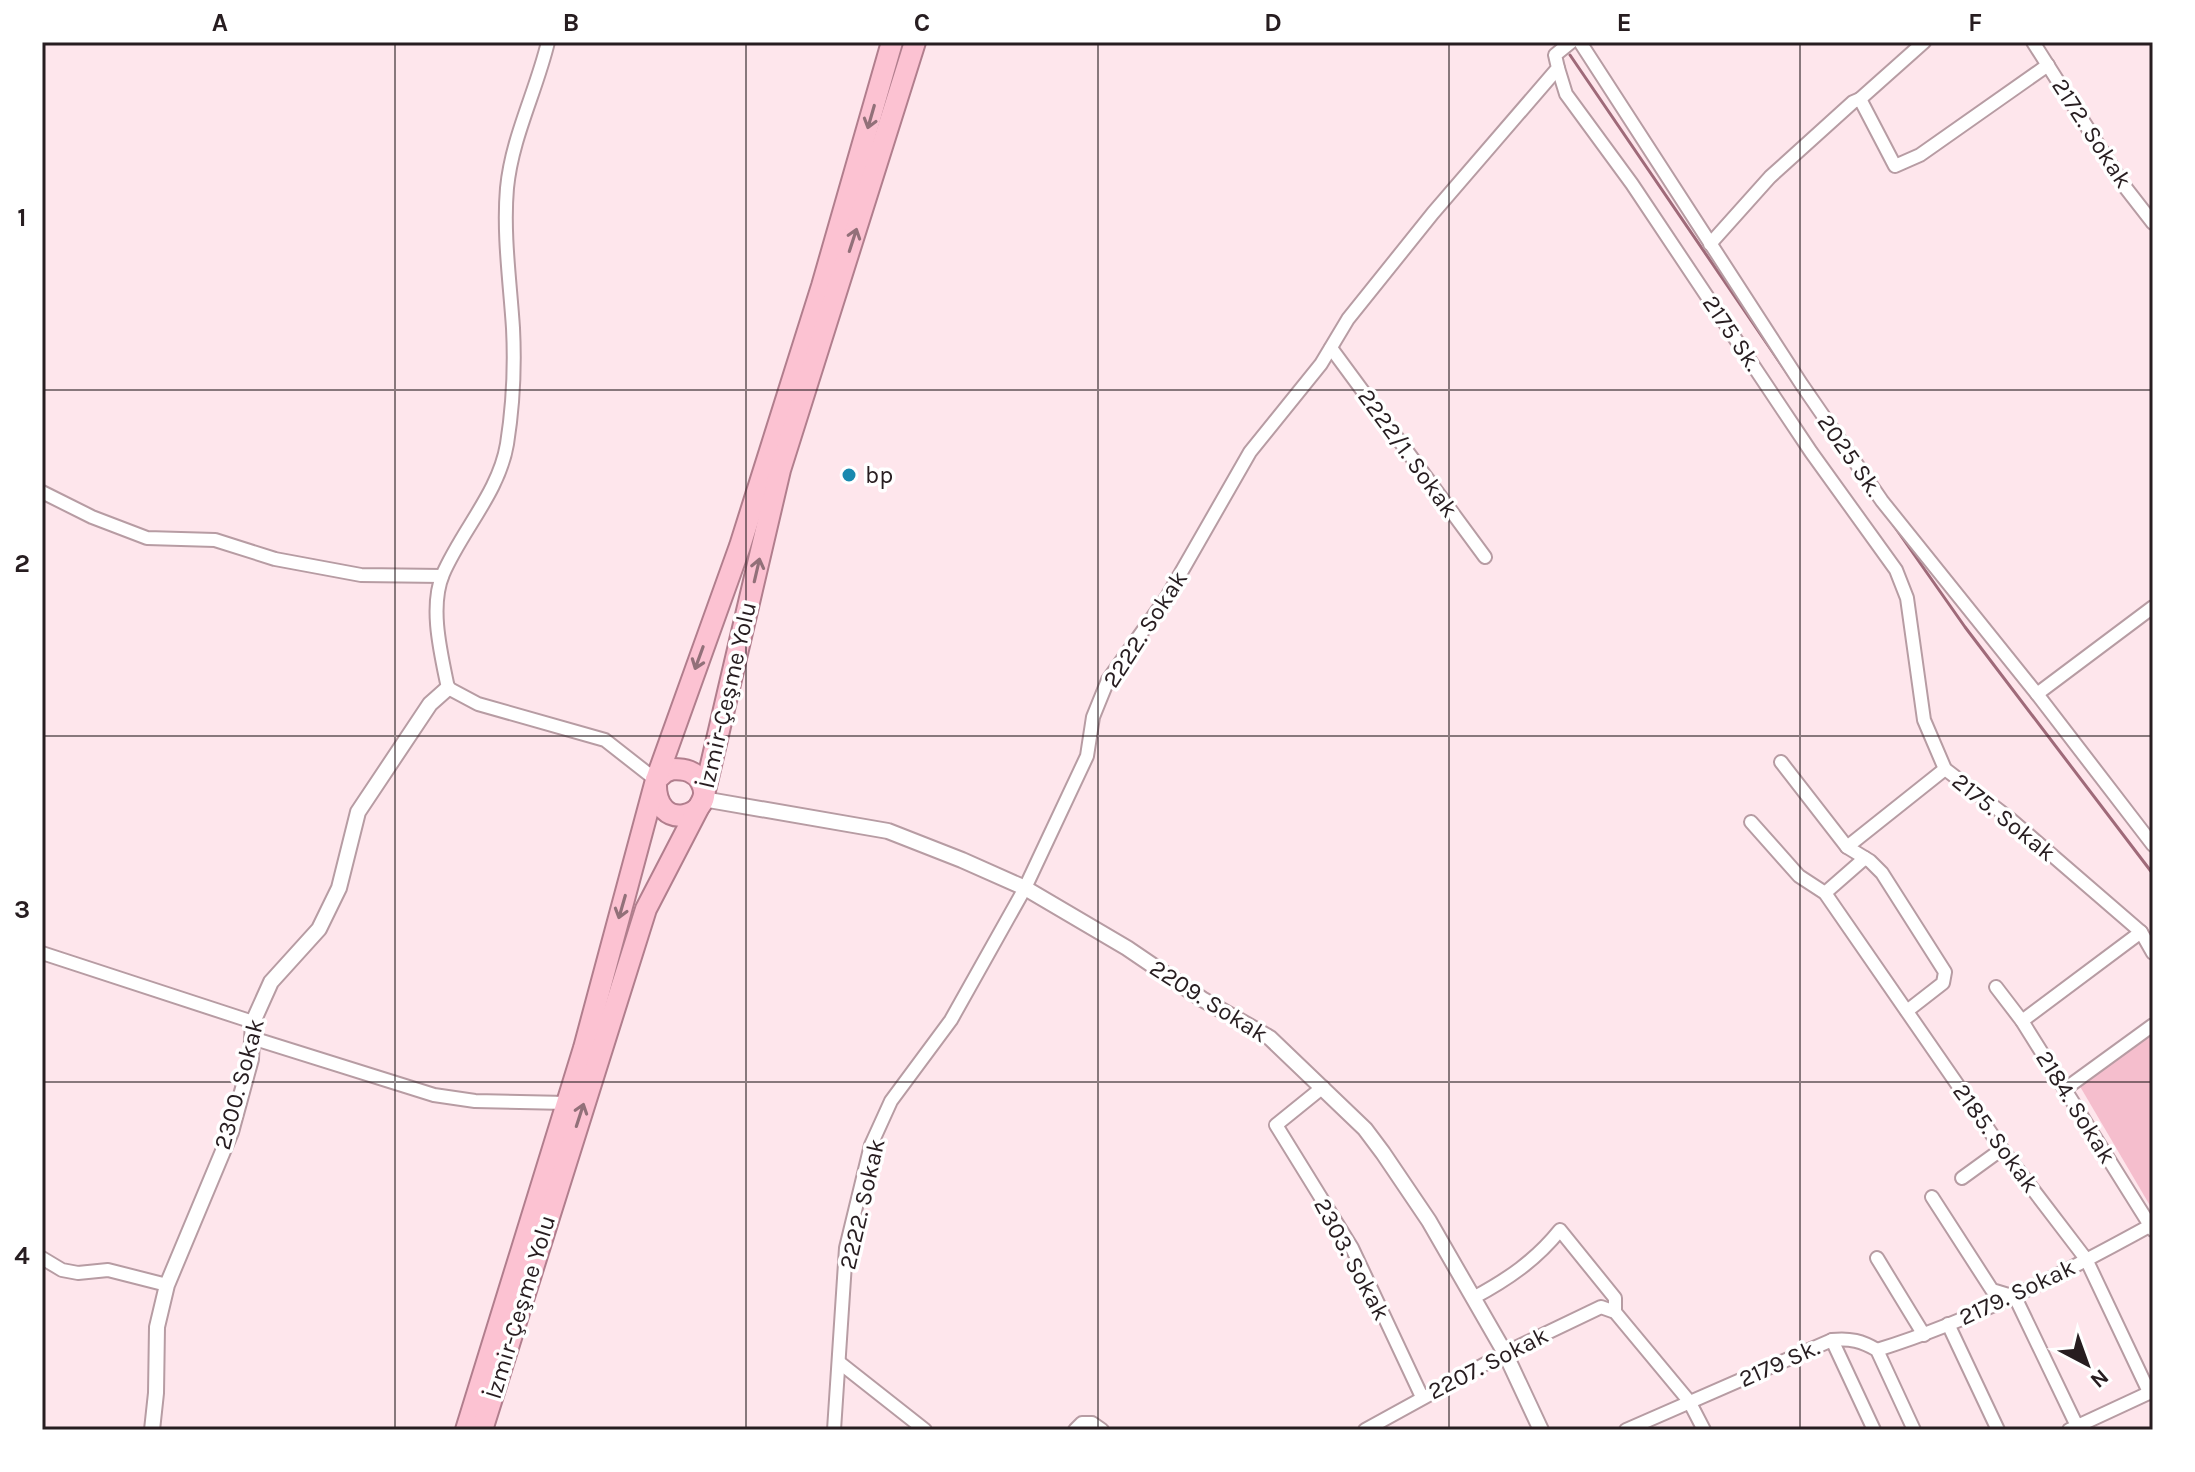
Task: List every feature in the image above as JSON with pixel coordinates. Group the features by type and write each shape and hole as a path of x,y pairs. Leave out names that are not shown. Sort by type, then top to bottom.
{"highway":[{"name":"İzmir-Çeşme Yolu","path":"466,1430 567,1103 656,780 740,546 822,286 892,42"},
{"name":"İzmir-Çeşme Yolu","path":"482,1430 646,909 703,799 780,470 915,42"},
{"path":"673,769 689,770 701,781 703,799 690,814 668,813 655,794 656,780 673,769"}],"street":[{"path":"548,42 517,133 507,189 513,332 512,410 504,463 442,576 436,623 448,688 478,704 605,740 656,780"},
{"name":"2222. Sokak","path":"834,1430 846,1248 871,1145 891,1101 951,1020 1025,888 1087,756 1093,717 1108,680 1167,597 1250,452 1321,364 1348,319 1433,213 1558,68 1555,55 1571,42"},
{"name":"2025 Sk.","path":"1580,42 1802,385 1882,501 2153,845"},
{"path":"1710,244 1770,177 1924,42"},
{"name":"2172. Sokak","path":"2033,42 2125,187 2153,223"},
{"path":"1860,99 1895,166 1920,155 2048,65"},
{"name":"2175 Sk.","path":"1558,68 1566,94 1632,184 1811,452 1896,570 1907,598"},
{"name":"2222/1. Sokak","path":"1331,348 1485,557"},
{"path":"42,492 92,517 147,538 215,540 275,559 361,575 442,576"},
{"name":"2175. Sokak","path":"1907,598 1924,720 1945,769 2009,818 2141,932 2153,953"},
{"path":"2037,694 2153,607"},
{"name":"2300. Sokak","path":"152,1430 157,1327 167,1285 231,1132 251,1059 253,1022 271,982 319,929 339,888 358,812 430,704 448,688"},
{"path":"1781,762 1847,847 1882,873 1945,972 1943,983 1907,1011"},
{"path":"1847,847 1945,769"},
{"name":"2209. Sokak","path":"703,799 888,831 1025,888 1270,1038 1365,1129 1383,1153 1429,1221 1505,1353 1541,1430"},
{"name":"2185. Sokak","path":"1751,822 1799,876 1825,893 2002,1149 2086,1259 2151,1392"},
{"path":"1825,893 1865,858"},
{"path":"2022,1021 2141,932"},
{"path":"42,953 253,1022"},
{"name":"2184. Sokak","path":"1996,987 2022,1021 2152,1226"},
{"path":"2065,1089 2153,1025"},
{"path":"252,1038 434,1095 475,1101 567,1103"},
{"name":"2303. Sokak","path":"1323,1087 1276,1125 1352,1248 1422,1397"},
{"path":"1962,1178 2002,1149"},
{"path":"1932,1197 1992,1290 2015,1297 2073,1428 2151,1392"},
{"name":"2179. Sokak","path":"1877,1350 1924,1335 2015,1297 2152,1226"},
{"path":"1473,1298 1518,1272 1560,1230 1615,1298 1615,1312 1689,1401 1704,1430"},
{"path":"42,1258 62,1270 78,1273 108,1270 167,1285"},
{"path":"1877,1258 1924,1335"},
{"name":"2207. Sokak","path":"1365,1430 1422,1397 1593,1309 1601,1307 1615,1312"},
{"path":"1948,1324 1998,1430"},
{"path":"1874,1430 1832,1340 1853,1339 1877,1350 1914,1430"},
{"name":"2179 Sk.","path":"1689,1401 1832,1340"},
{"path":"840,1363 925,1430"},
{"path":"1626,1430 1689,1401"},
{"path":"1075,1430 1082,1423 1092,1423 1102,1430"}],"shaded area":[{"path":"2153,1031 2153,1208 2152,1209 2078,1083"}],"waterway":[{"path":"1570,55 1845,458"},
{"path":"1887,516 1965,627 2153,874"}],"place":[{"name":"bp","path":"849,475"}]}
